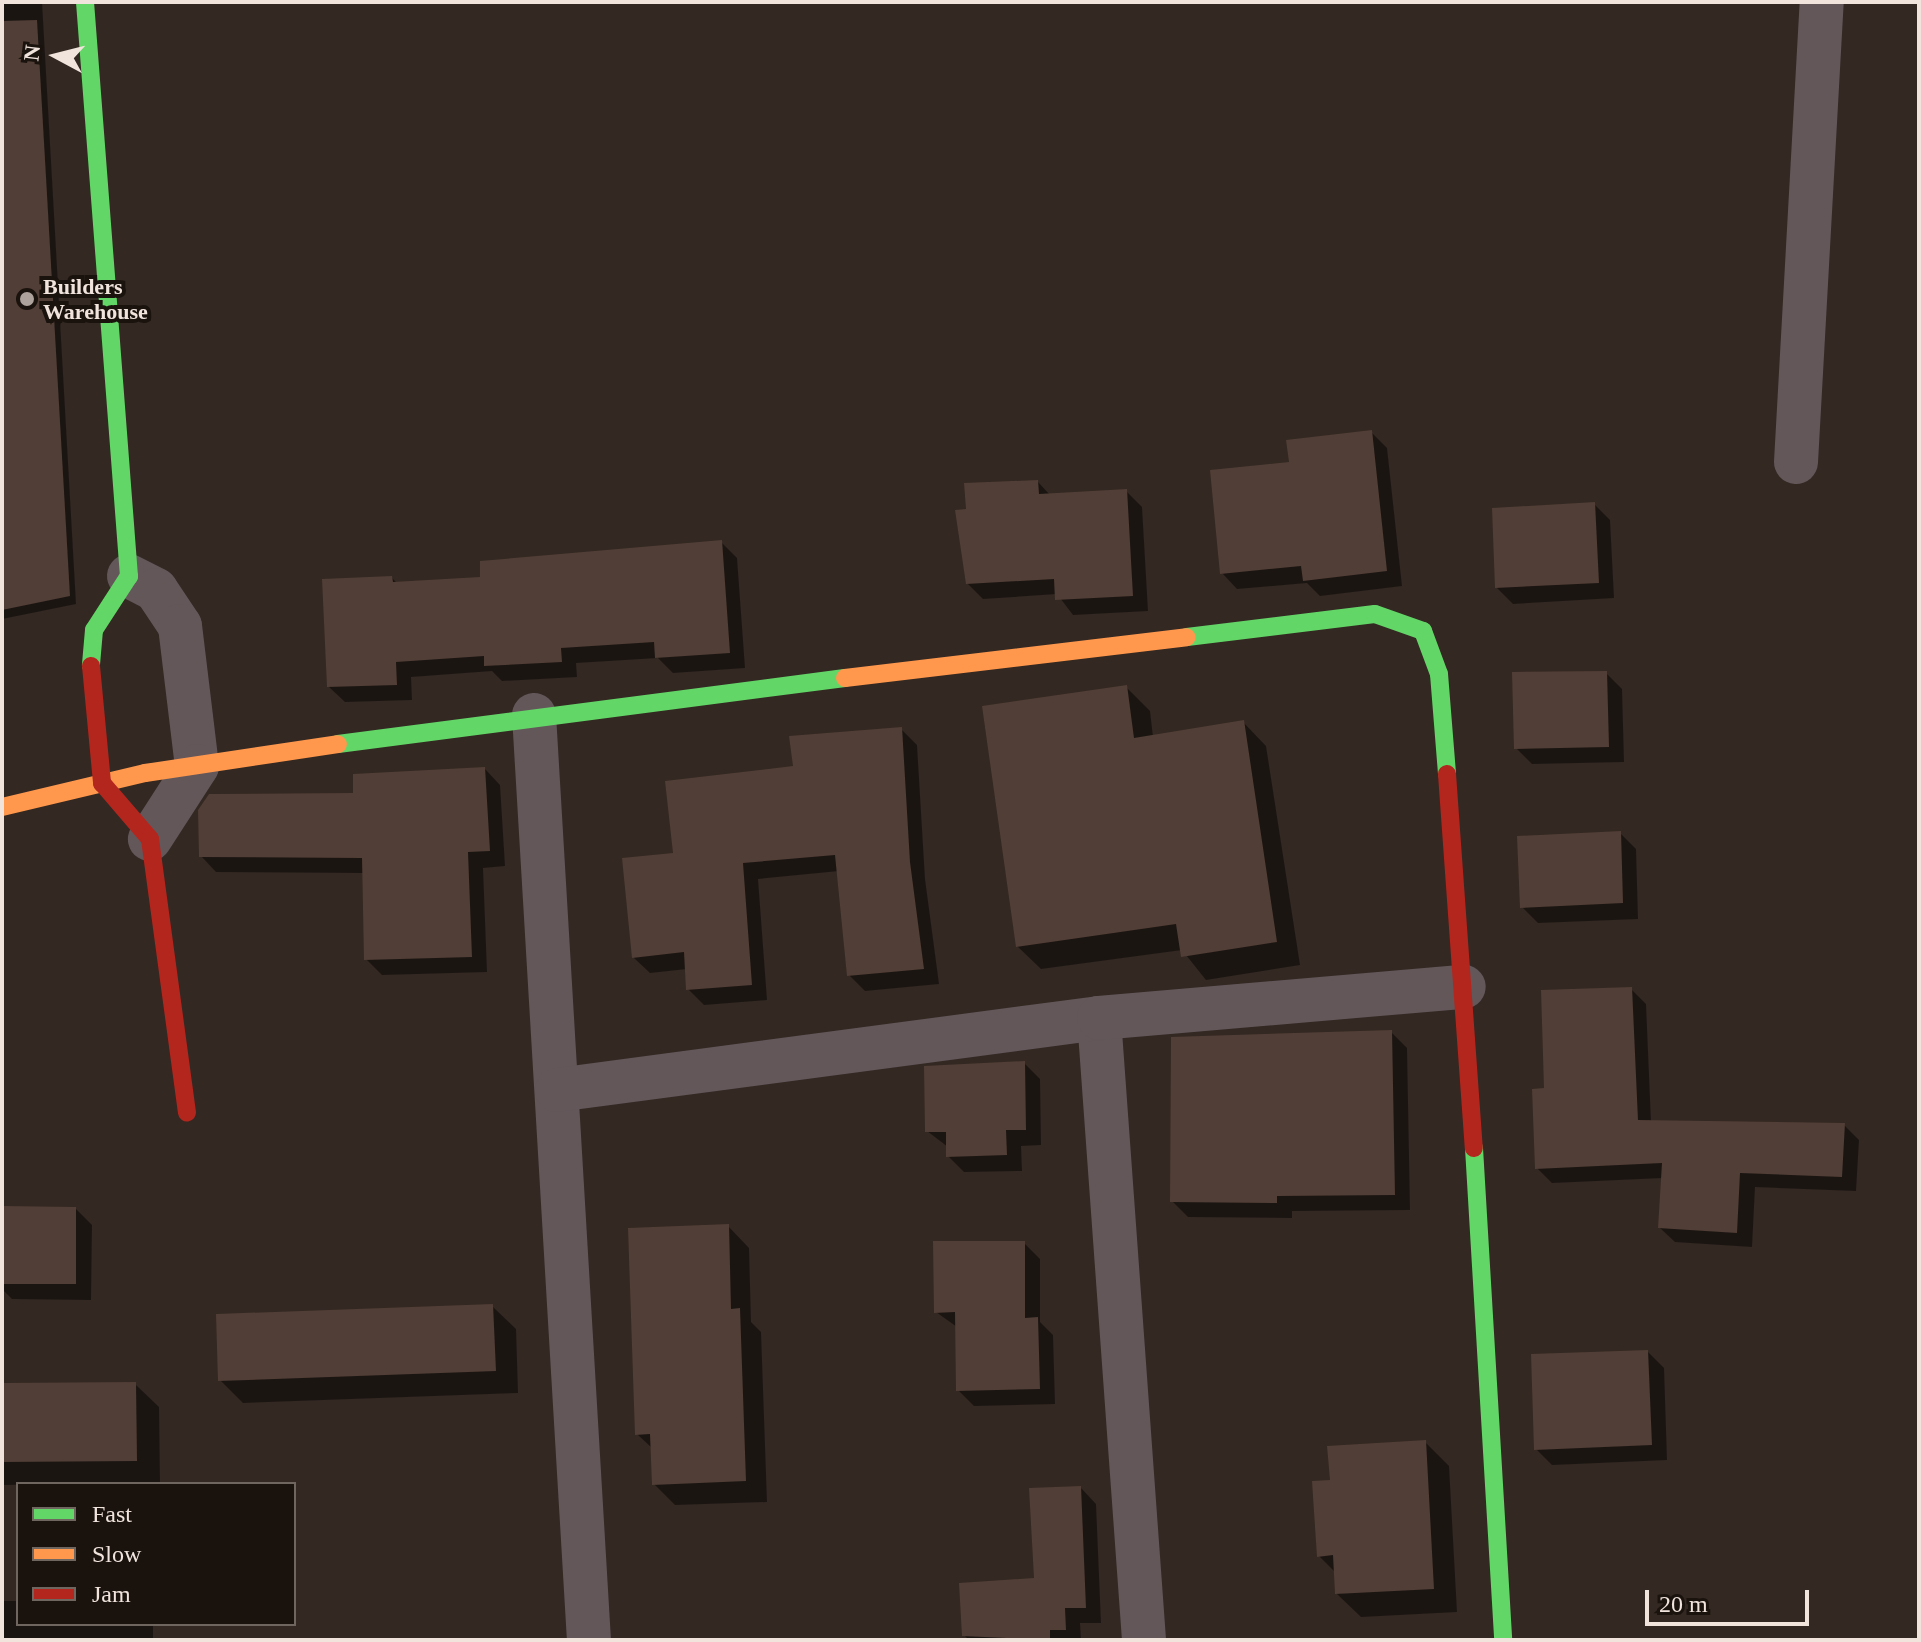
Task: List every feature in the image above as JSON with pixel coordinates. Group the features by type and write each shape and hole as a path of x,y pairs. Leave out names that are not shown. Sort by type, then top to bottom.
{"street":[{"path":"85,2 129,576 94,630 91,673 102,783 150,839 187,1113"},
{"path":"1796,462 1822,2"},
{"path":"129,576 156,590 180,626 197,766 150,839"},
{"path":"2,807 102,783 197,766 534,715 1375,614 1423,631 1439,674 1464,987 1503,1640"},
{"path":"534,715 589,1640"},
{"path":"557,1090 1099,1018 1464,987"},
{"path":"1099,1018 1144,1640"}],"building":[{"name":"Builders Warehouse","path":"37,20 70,596 2,610 2,21"},
{"path":"1372,430 1387,571 1303,581 1301,566 1220,574 1210,470 1289,462 1286,440"},
{"path":"1038,480 1039,494 1127,489 1133,596 1055,600 1054,579 966,584 955,510 966,509 964,483"},
{"path":"1595,502 1599,583 1495,588 1492,508"},
{"path":"722,540 730,653 655,658 654,642 561,648 562,662 484,666 484,656 396,662 397,685 327,687 322,579 392,576 393,582 480,577 480,561"},
{"path":"1607,671 1609,747 1514,749 1512,672"},
{"path":"1127,685 1134,738 1244,720 1277,942 1181,957 1176,924 1016,947 982,706"},
{"path":"902,727 910,862 924,969 847,976 835,855 743,863 752,985 686,990 684,952 632,958 622,858 673,853 665,781 793,766 789,736"},
{"path":"485,767 490,851 468,852 472,957 364,960 362,858 199,857 198,810 209,794 353,793 353,774"},
{"path":"1621,831 1623,903 1520,908 1517,836"},
{"path":"1632,987 1638,1120 1845,1123 1842,1177 1740,1173 1737,1233 1658,1228 1662,1163 1535,1169 1532,1089 1544,1088 1541,990"},
{"path":"1392,1030 1395,1195 1277,1196 1277,1203 1170,1202 1171,1037"},
{"path":"1025,1061 1026,1130 1006,1130 1007,1155 946,1157 946,1132 925,1132 924,1066"},
{"path":"2,1206 76,1207 76,1284 2,1284"},
{"path":"729,1224 731,1309 740,1308 746,1481 652,1485 650,1434 635,1435 628,1228"},
{"path":"933,1241 1025,1241 1025,1318 1038,1317 1040,1389 956,1391 955,1312 934,1313"},
{"path":"493,1304 496,1371 218,1381 216,1314"},
{"path":"1648,1350 1652,1445 1534,1450 1531,1354"},
{"path":"136,1382 137,1461 2,1462 2,1383"},
{"path":"1426,1440 1434,1589 1335,1594 1333,1555 1317,1557 1312,1481 1330,1480 1327,1446"},
{"path":"1081,1486 1086,1608 1065,1608 1066,1630 1050,1630 1050,1640 962,1636 959,1583 1034,1578 1029,1488"}],"traffic: fast":[{"path":"85,2 129,576 94,630 91,666"},
{"path":"1187,637 1375,614 1423,631 1439,674 1447,774"},
{"path":"338,744 845,678"},
{"path":"1474,1148 1503,1640"}],"traffic: slow":[{"path":"845,678 1187,637"},
{"path":"2,807 145,773 338,744"}],"traffic: jam":[{"path":"91,666 102,783 150,839 187,1113"},
{"path":"1447,774 1474,1148"}],"place":[{"name":"Builders Warehouse","path":"27,299"}]}
